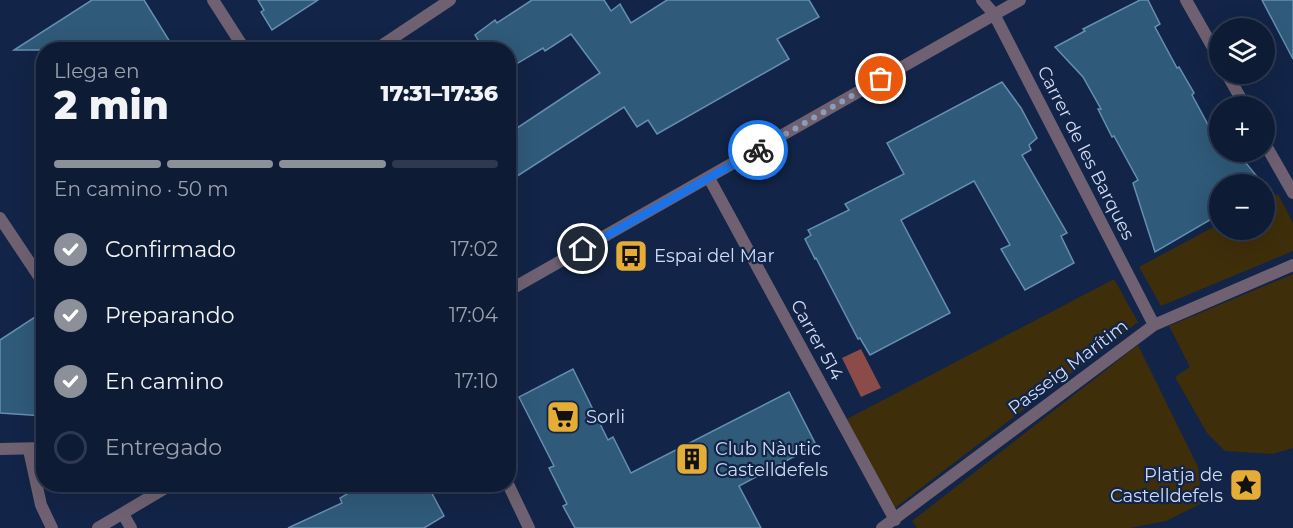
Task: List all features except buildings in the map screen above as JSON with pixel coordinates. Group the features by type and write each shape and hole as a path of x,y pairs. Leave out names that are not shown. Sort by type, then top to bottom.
{"street":[{"path":"213,0 240,42"},
{"path":"387,42 450,0"},
{"name":"Carrer de les Barques","path":"982,0 994,14 1154,325"},
{"path":"516,287 1020,0"},
{"path":"1186,0 1209,41"},
{"path":"1275,161 1293,193"},
{"name":"Carrer 514","path":"709,178 895,520"},
{"path":"0,218 36,272"},
{"name":"Passeig Marítim","path":"882,528 1154,325 1293,265"},
{"path":"0,449 36,449"},
{"path":"29,450 36,482"},
{"path":"38,492 41,505 52,528"},
{"path":"98,528 159,492"},
{"path":"512,492 529,528"},
{"path":"123,514 131,528"}],"shaded area":[{"path":"1278,194 1293,223 1293,251 1161,306 1139,267 1209,229 1209,240 1275,240 1275,196"},
{"path":"1293,274 1293,448 1272,454 1225,451 1207,433 1175,377 1190,367 1169,326"},
{"path":"1114,279 1138,322 895,508 847,419"},
{"path":"1138,345 1198,467 1202,503 1166,521 1130,528 917,528 912,521"},
{"path":"861,349 881,388 861,397 842,358"}],"way so far":[{"path":"758,150 881,79"}],"place":[{"name":"Espai del Mar","path":"631,256"},
{"name":"Sorli","path":"563,417"},
{"name":"Club Nàutic Castelldefels","path":"692,459"},
{"name":"Platja de Castelldefels","path":"1246,485"}],"route":[{"path":"583,249 758,150"}]}
